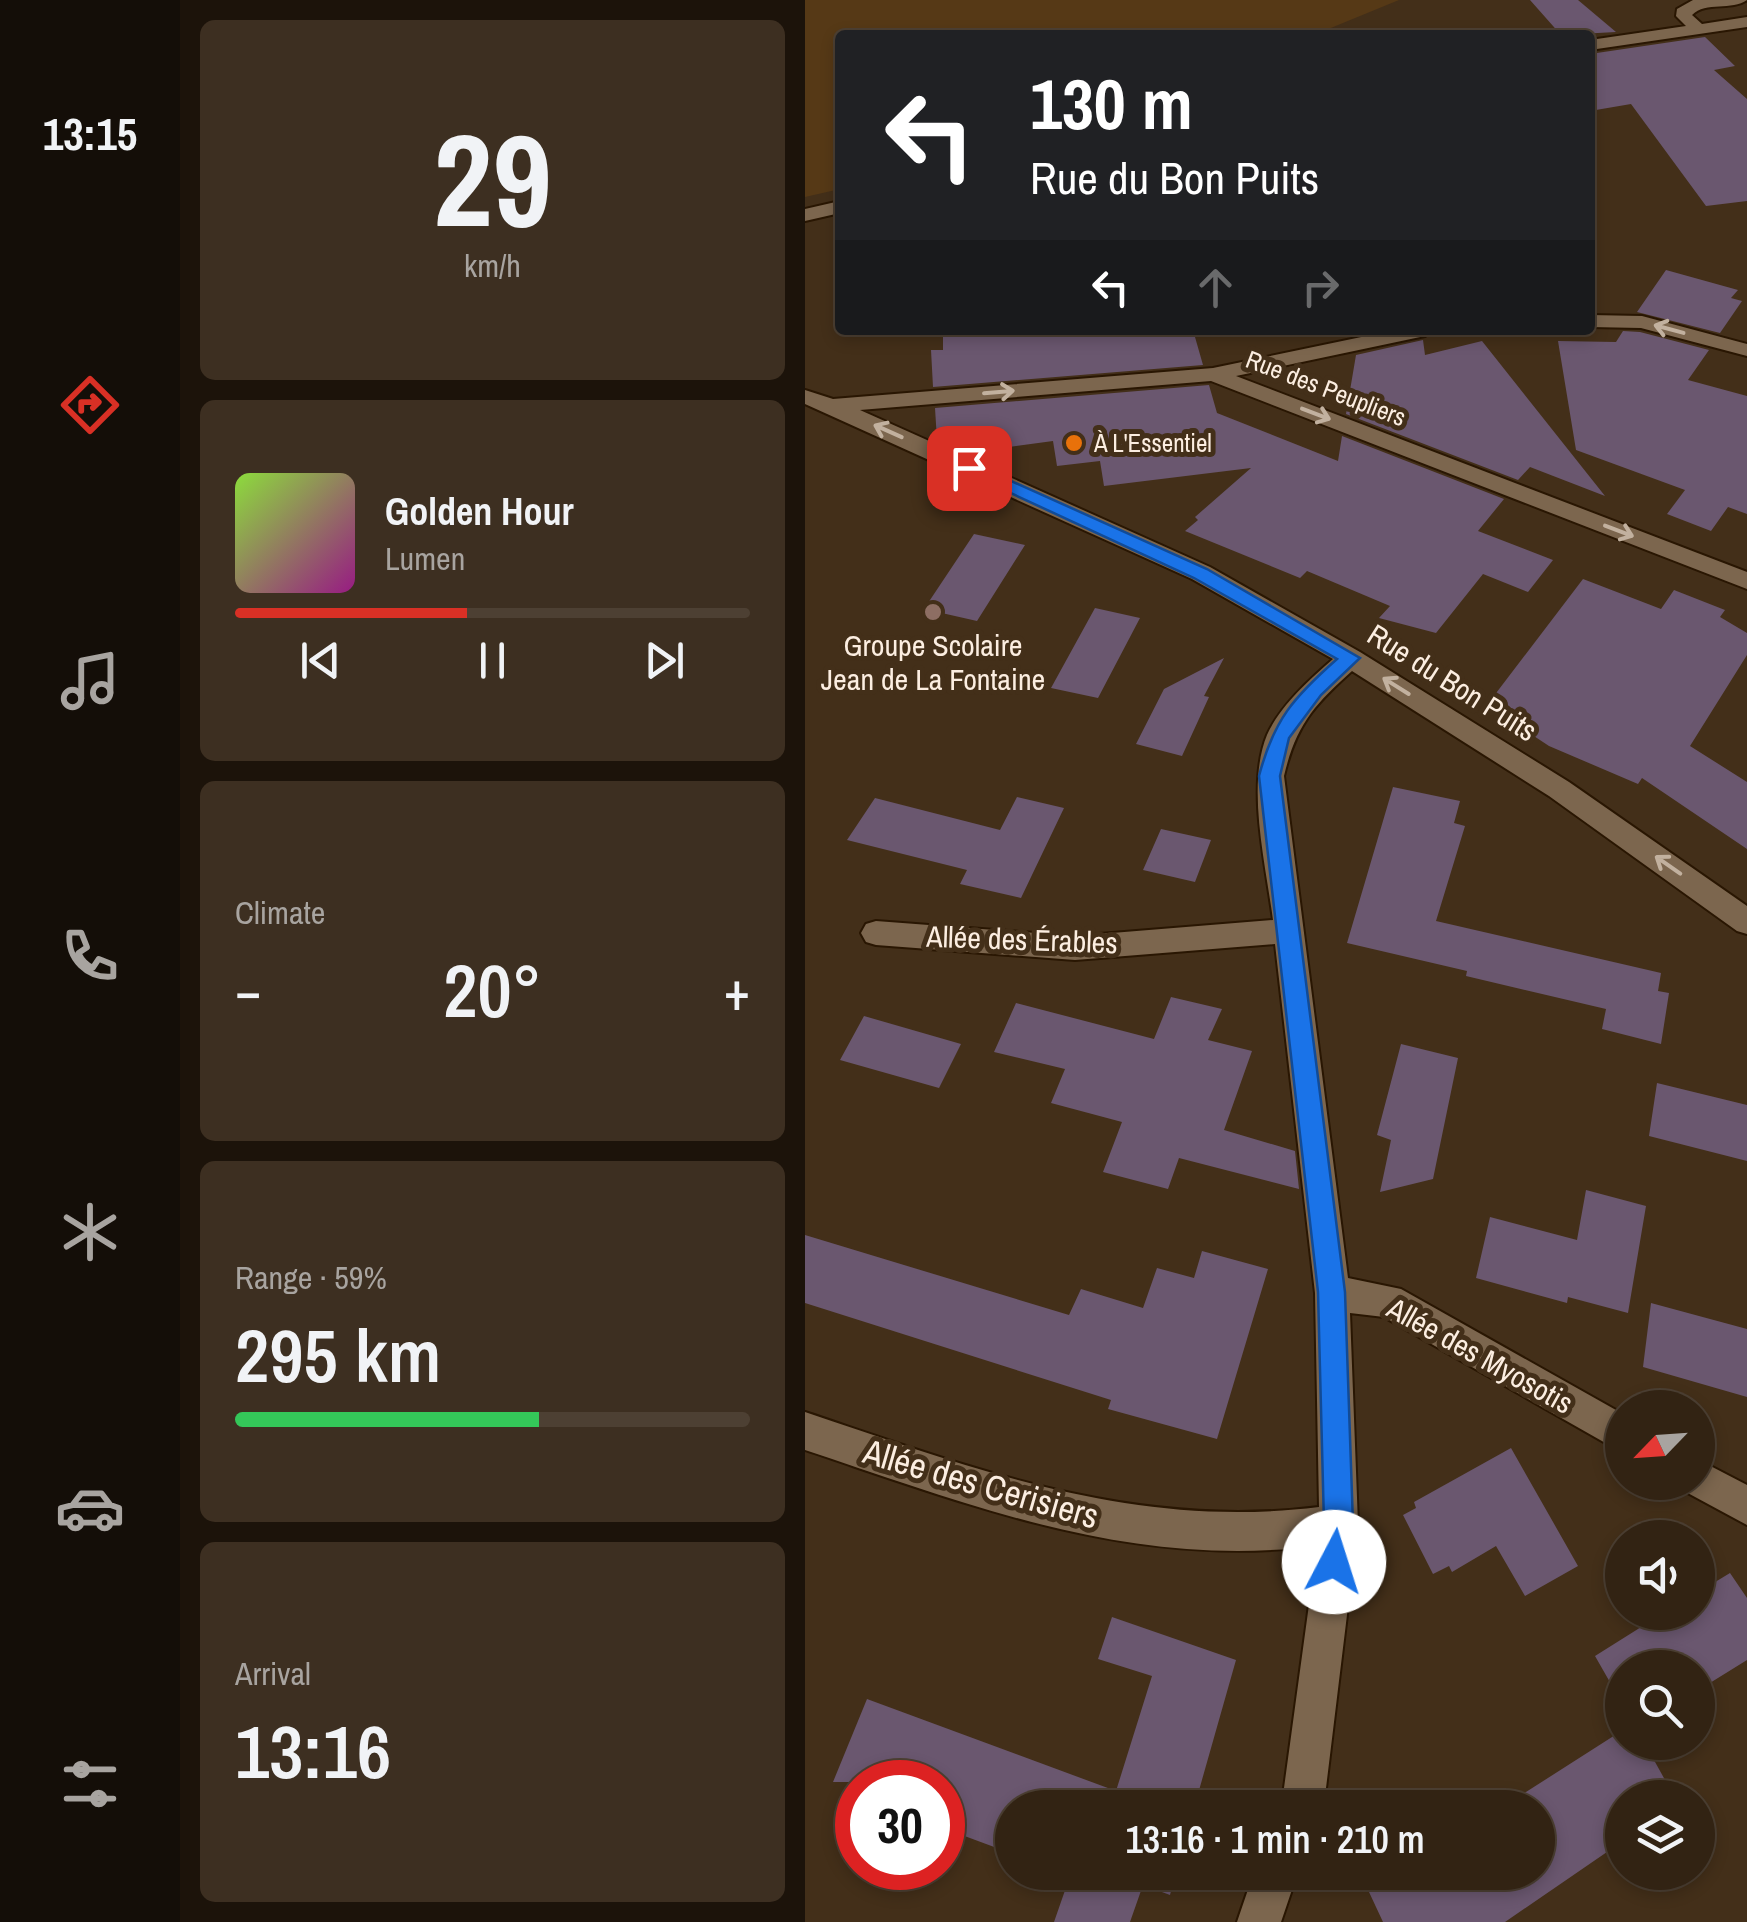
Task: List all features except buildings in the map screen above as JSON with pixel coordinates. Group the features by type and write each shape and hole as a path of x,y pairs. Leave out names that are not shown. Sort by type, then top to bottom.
{"street":[{"path":"1696,26 1684,16 1685,9 1699,3 1740,0"},
{"path":"1595,44 1696,26 1747,22"},
{"path":"805,214 835,208"},
{"path":"1595,321 1642,322 1747,350"},
{"path":"1213,374 1401,335"},
{"name":"Rue des Peupliers","path":"805,397 833,406 1213,374 1747,581"},
{"name":"Rue du Bon Puits","path":"833,406 1201,573 1351,658 1559,789 1747,922"},
{"path":"1304,1790 1339,1524 1331,1292 1270,776 1280,736 1315,690 1351,658"},
{"name":"Allée des Érables","path":"876,934 1075,948 1288,932"},
{"name":"Allée des Myosotis","path":"1331,1292 1389,1302 1605,1425"},
{"name":"Allée des Cerisiers","path":"805,1431 1037,1507 1149,1529 1295,1531 1339,1524"},
{"path":"1715,1488 1747,1506"},
{"path":"1259,1922 1270,1890"}],"shaded area":[{"path":"805,0 1399,0 1326,30 835,30 835,190 805,197"}],"place":[{"name":"À L'Essentiel","path":"1074,443"},
{"name":"Groupe Scolaire Jean de La Fontaine","path":"933,612"}],"route":[{"path":"969,468 1201,573 1351,658 1315,690 1280,736 1270,776 1331,1292 1339,1524 1334,1562"}]}
